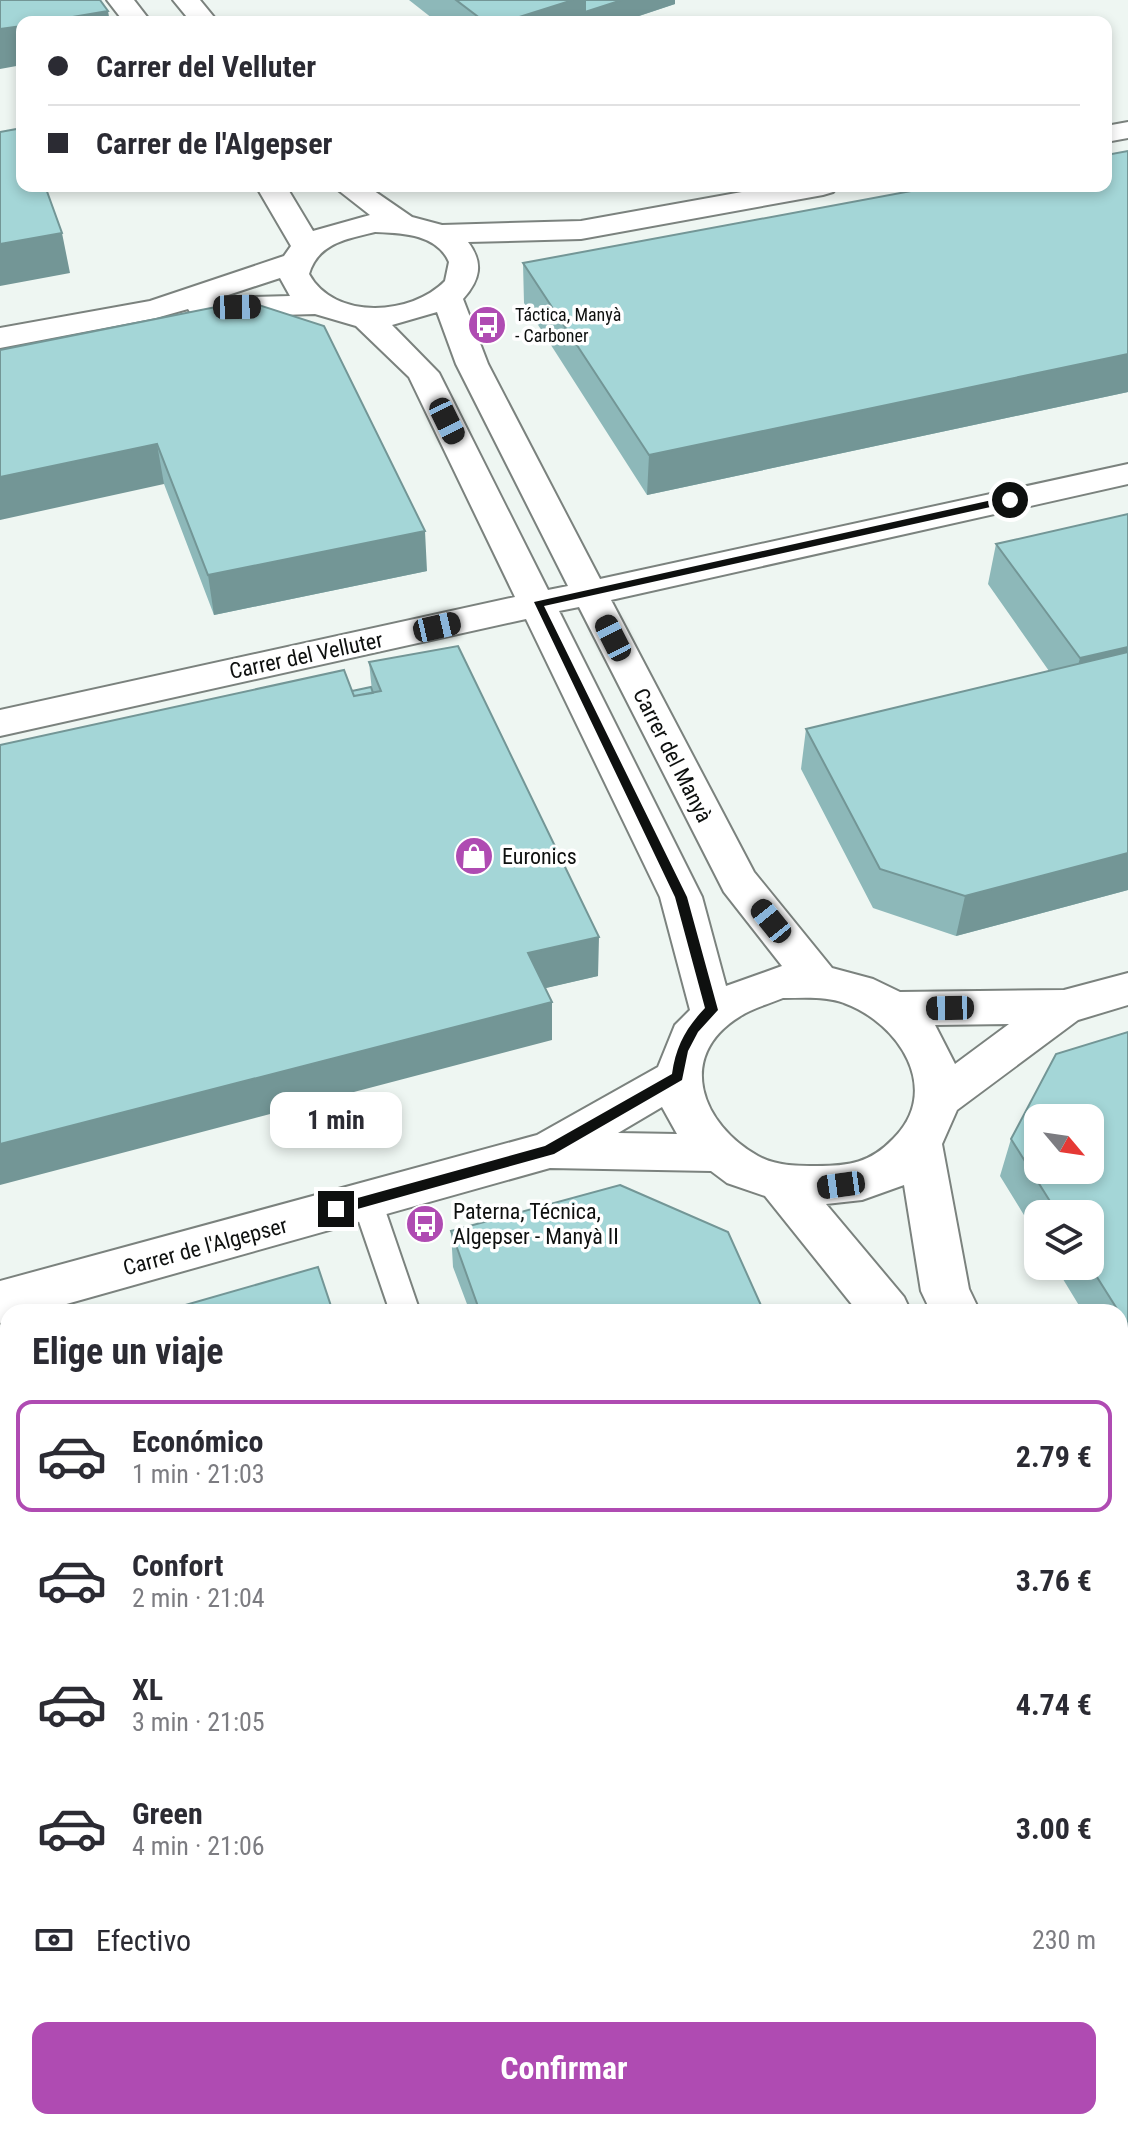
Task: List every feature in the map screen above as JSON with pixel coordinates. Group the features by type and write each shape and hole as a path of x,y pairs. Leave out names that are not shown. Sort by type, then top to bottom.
{"street":[{"path":"120,0 133,16"},
{"path":"186,0 200,16"},
{"path":"276,192 282,200 300,255 293,279 300,293 317,305 339,314 366,318 396,316 425,309 455,286 581,230"},
{"path":"357,192 402,224"},
{"path":"156,309 300,255 348,227 402,224 438,234 581,230 790,192"},
{"name":"Carrer del Manyà","path":"438,234 463,260 455,286 472,364 738,881 819,982"},
{"path":"0,338 156,309 317,305"},
{"path":"366,318 423,373 681,897 711,1010"},
{"name":"Carrer del Velluter","path":"0,723 1128,474"},
{"path":"780,982 819,982 858,991 893,1009 920,1035 936,1066 939,1099 933,1123 920,1146 894,1168 860,1182 822,1188 782,1184 747,1172 717,1153 696,1130 683,1104 678,1077 682,1051 693,1029 711,1010 743,991 780,982"},
{"path":"893,1009 1064,1007 1128,989"},
{"path":"939,1099 1064,1007"},
{"path":"549,1150 678,1077"},
{"path":"920,1146 945,1291 952,1304"},
{"path":"549,1150 717,1153"},
{"name":"Carrer de l'Algepser","path":"0,1302 549,1150"},
{"path":"782,1184 880,1304"}],"lane":[{"path":"367,1201 402,1304"}],"building":[{"path":"0,0 100,0 108,11 78,16 16,16 16,27 0,29"},
{"path":"456,0 573,0 522,16 477,16"},
{"path":"585,0 622,0 585,12"},
{"path":"16,129 16,192 47,192 62,233 0,244 0,132"},
{"path":"1128,151 1128,354 649,455 523,263 906,192 1112,192 1112,154"},
{"path":"246,301 324,326 425,531 208,575 157,444 0,477 0,350"},
{"path":"1128,514 1128,647 1080,658 996,544"},
{"path":"458,646 599,937 528,953 552,1002 0,1144 0,745 344,670 354,696 381,691 369,662"},
{"path":"1128,652 1128,853 965,896 880,869 806,729"},
{"path":"371,687 373,693 354,696 352,691"},
{"path":"1128,1032 1128,1304 1114,1304 1099,1280 1104,1280 1104,1200 1049,1200 1039,1184 1104,1184 1104,1104 1030,1104 1056,1054"},
{"path":"1024,1114 1024,1160 1011,1139"},
{"path":"620,1185 728,1232 760,1304 477,1304 451,1231"},
{"path":"318,1267 330,1304 189,1304"}],"place":[{"name":"Táctica, Manyà - Carboner","path":"487,325"},
{"name":"Euronics","path":"474,856"},
{"name":"Paterna, Técnica, Algepser - Manyà II","path":"425,1224"}],"route":[{"path":"336,1209 549,1150 678,1077 682,1051 693,1029 711,1010 681,897 538,604 1010,500"}]}
